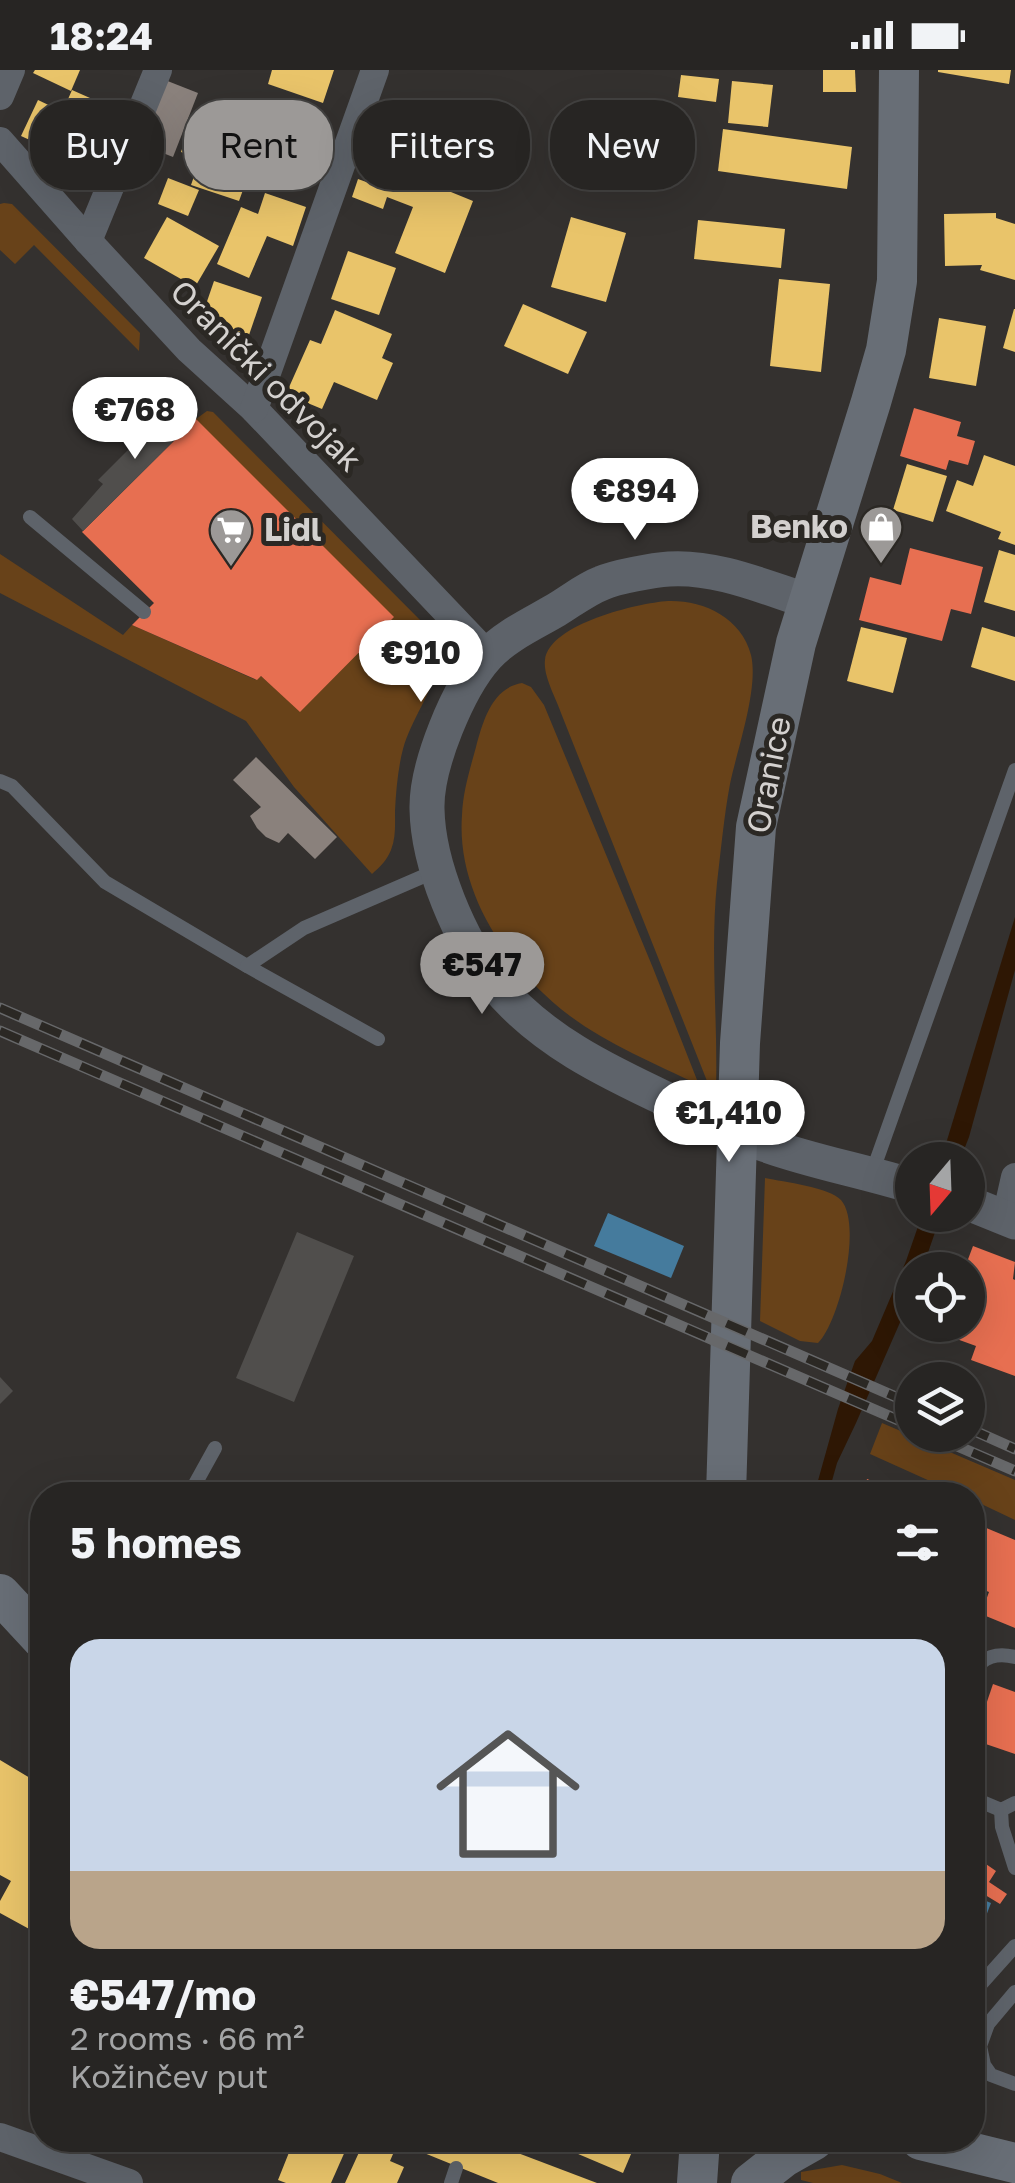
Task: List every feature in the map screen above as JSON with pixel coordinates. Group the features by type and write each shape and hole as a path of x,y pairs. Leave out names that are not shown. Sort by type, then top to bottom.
{"main road":[{"name":"Oranice","path":"726,1482 740,1042 756,827 796,643 886,350 897,281 898,70"},
{"path":"0,1594 30,1626"},
{"path":"696,2183 699,2152"},
{"path":"752,2183 793,2152"},
{"path":"968,2152 1015,2164"}],"street":[{"path":"0,96 11,70"},
{"path":"88,241 158,70"},
{"path":"254,410 375,70"},
{"name":"Oranički odvojak","path":"0,141 189,350 254,410 488,654"},
{"path":"808,602 739,579 669,569 602,582 518,632 488,654 461,694 442,739 427,796 429,831 449,902 470,947 495,984 522,1012 568,1048 616,1076 767,1146 895,1181"},
{"path":"992,1213 1015,1178"},
{"path":"0,2137 30,2148"},
{"path":"42,2152 129,2183"}],"lane":[{"path":"30,517 144,612"},
{"path":"907,1142 1015,770"},
{"path":"0,780 12,786 105,882 378,1038"},
{"path":"246,966 304,928 438,870"},
{"path":"196,1482 215,1448"},
{"path":"985,1658 1004,1654 1015,1657"},
{"path":"1008,1806 1002,1827 1015,1868"},
{"path":"985,1979 1015,1946"},
{"path":"985,2032 1015,1992"},
{"path":"985,2067 991,2076 1015,2084"}],"shaded area":[{"path":"0,204 12,204 140,333 139,351 34,245 15,264 0,250"},
{"path":"207,411 213,412 435,639 436,673 401,756 393,845 372,874 294,787 246,721 0,593 0,554 123,635 132,625 256,680 261,676 300,711 196,419"},
{"path":"668,601 707,608 730,621 746,642 753,669 750,701 728,796 717,883 716,1090 709,1086 545,666 550,647 578,626 617,611"},
{"path":"522,683 531,687 544,705 699,1085 617,1045 570,1016 507,953 477,901 462,844 465,789 490,707 503,691"},
{"path":"1015,917 1015,970 969,1137 967,1142 946,1142"},
{"path":"765,1178 835,1195 847,1213 850,1230 846,1273 834,1316 818,1343 800,1341 760,1321"},
{"path":"916,1232 935,1232 928,1252 909,1252"},
{"path":"895,1287 895,1334 832,1482 818,1482 855,1361 872,1341"},
{"path":"882,1423 895,1429 895,1452 950,1452 1015,1480 1015,1520 985,1506 985,1482 932,1482 870,1454"},
{"path":"842,2165 902,2183 801,2180 801,2172"}],"building: Homes":[{"path":"80,70 71,91 33,73"},
{"path":"272,70 334,70 324,100 268,84"},
{"path":"823,70 855,70 856,92 823,92"},
{"path":"938,70 1011,70 1009,84"},
{"path":"681,75 719,79 716,102 678,97"},
{"path":"732,81 773,85 768,127 728,123"},
{"path":"72,90 90,98 89,100 68,100"},
{"path":"30,117 30,140 21,136"},
{"path":"723,129 852,147 847,189 718,171"},
{"path":"168,178 184,184 184,190 199,190 188,216 158,204"},
{"path":"206,190 243,190 239,201"},
{"path":"354,190 446,190 473,201 445,273 395,253 413,207 387,197 383,209 352,197"},
{"path":"265,193 306,207 293,246 267,236 249,278 217,264 241,207 258,214"},
{"path":"996,213 996,218 1015,224 1015,280 980,270 982,265 945,266 944,214"},
{"path":"167,217 219,246 195,287 144,258"},
{"path":"571,217 626,233 606,302 551,287"},
{"path":"698,220 785,229 781,268 694,259"},
{"path":"348,251 396,268 379,315 331,299"},
{"path":"779,279 830,284 821,372 770,366"},
{"path":"214,281 262,297 249,335 201,319"},
{"path":"523,304 587,332 568,374 504,346"},
{"path":"1015,309 1015,352 1003,348"},
{"path":"335,310 392,334 382,358 393,363 377,400 334,382 322,409 286,394 310,340 321,344"},
{"path":"939,318 986,326 976,386 929,378"},
{"path":"984,455 1015,466 1015,545 998,539 1001,532 946,511 957,480 973,486"},
{"path":"907,464 947,476 933,522 893,510"},
{"path":"999,550 1015,555 1015,611 984,602"},
{"path":"861,627 907,638 893,693 847,681"},
{"path":"982,627 1015,637 1015,681 971,667"},
{"path":"0,1760 30,1778 30,1929 0,1913 0,1901 11,1881 0,1875"},
{"path":"289,2152 345,2152 331,2183 278,2180"},
{"path":"359,2152 393,2154 390,2161 404,2167 397,2183 345,2183"},
{"path":"422,2152 516,2152 597,2183 498,2183"},
{"path":"573,2152 632,2152 623,2173"}],"building: Shops":[{"path":"914,408 961,422 957,436 975,441 968,465 949,460 946,470 900,456"},
{"name":"Lidl","path":"196,419 394,617 300,712 261,676 257,680 132,625 154,603 82,532"},
{"path":"910,548 983,567 971,614 951,609 942,641 859,620 870,577 901,585"},
{"path":"973,1246 1015,1262 1015,1376 971,1360 976,1346 965,1342 985,1342 985,1252 971,1252"},
{"path":"985,1527 1015,1540 1015,1628 985,1616 989,1592 985,1590"},
{"path":"993,1684 1015,1692 1015,1754 985,1744 985,1708"},
{"path":"985,1863 996,1871 989,1882 1007,1894 1000,1904 985,1895"}],"building: Public":[{"path":"608,1213 684,1246 671,1278 594,1246"}],"building: Industry":[{"path":"165,80 198,93 195,100 184,100 184,129 173,157 164,153 164,100 157,100"},
{"path":"256,757 337,837 315,859 288,833 279,843 266,837 250,816 261,807 233,780"}],"building: Other":[{"path":"177,401 196,419 83,531 72,519 103,484 98,480"},
{"path":"297,1232 354,1256 294,1402 236,1378"},
{"path":"0,1377 13,1391 0,1404"}],"railway":[{"path":"0,1008 895,1397"},
{"path":"0,1031 895,1419"},
{"path":"985,1436 1015,1449"},
{"path":"971,1452 1015,1471"}],"place":[{"name":"Benko","path":"881,565"},
{"name":"Lidl","path":"231,568"}]}
